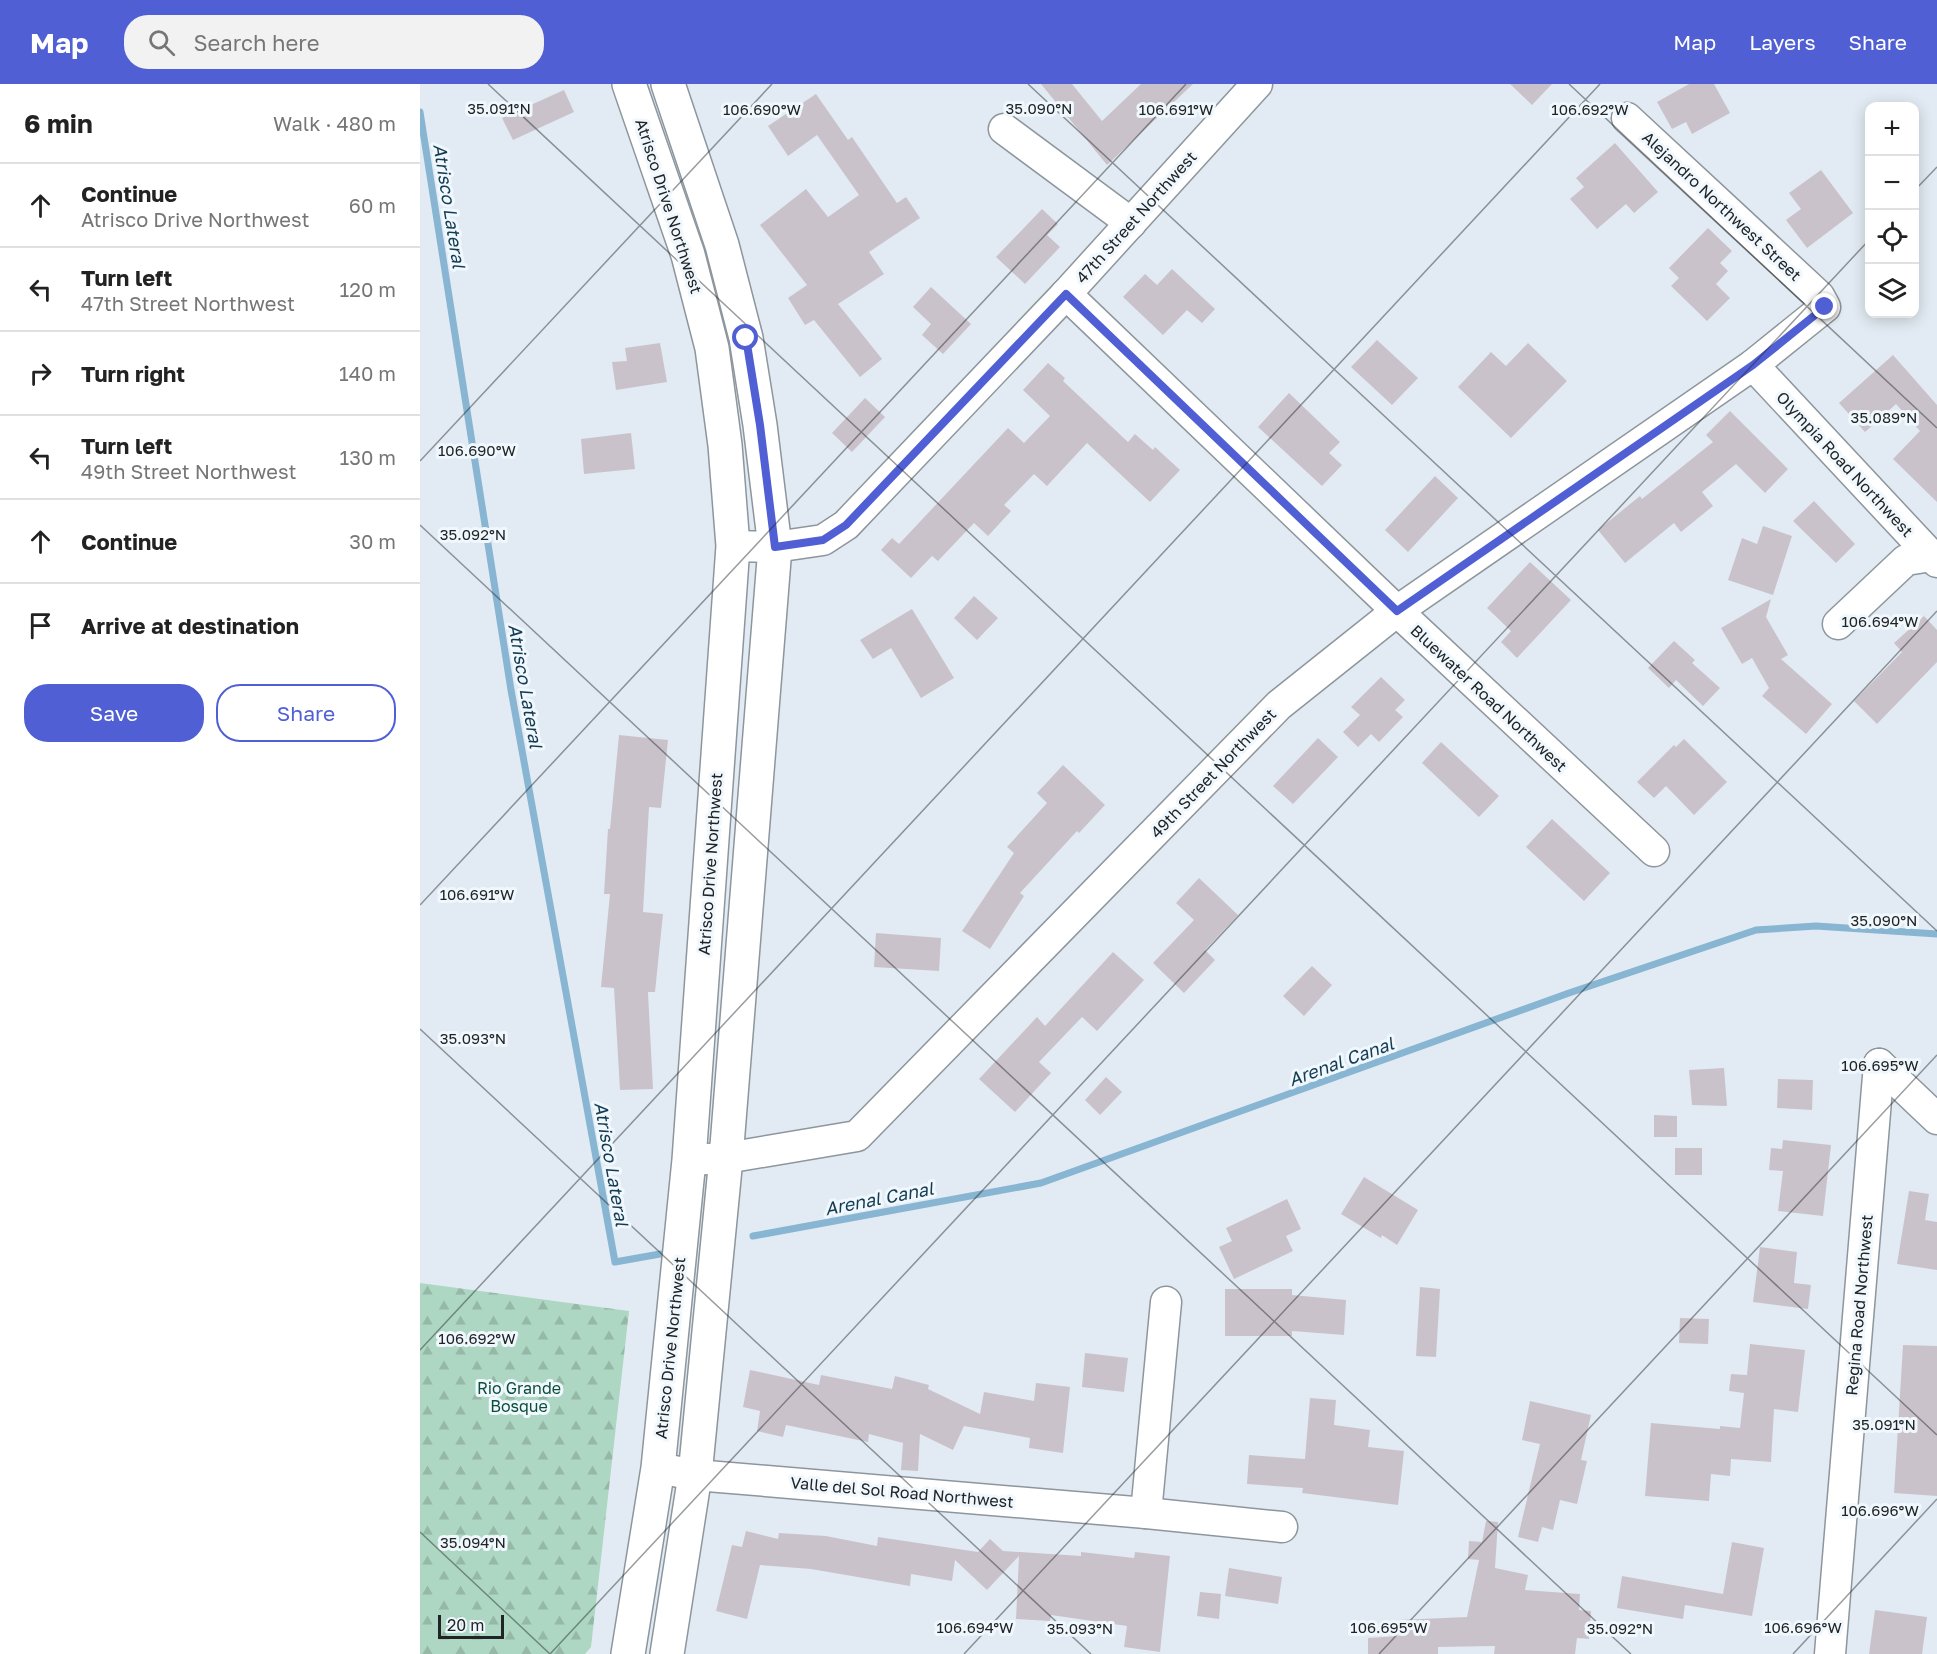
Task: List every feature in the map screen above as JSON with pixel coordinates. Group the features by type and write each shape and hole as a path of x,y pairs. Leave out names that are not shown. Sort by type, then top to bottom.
{"main road":[{"name":"Atrisco Drive Northwest","path":"628,1654 658,1468 689,1160 733,546 725,445 712,348 688,255 629,84"},
{"path":"667,1654 695,1475 726,1158 775,547 760,425 746,338 722,245 668,84"}],"street":[{"name":"47th Street Northwest","path":"733,546 775,547 823,540 846,525 1066,294 1257,84"},
{"name":"Alejandro Northwest Street","path":"1627,118 1819,296 1825,307 1753,365"},
{"path":"1004,129 1131,222"},
{"name":"Bluewater Road Northwest","path":"1066,294 1397,611 1654,851"},
{"name":"Olympia Road Northwest","path":"1753,365 1935,558"},
{"name":"49th Street Northwest","path":"689,1160 726,1158 857,1136 1279,705 1397,611 1753,365"},
{"path":"1838,624 1906,560 1935,558"},
{"name":"Regina Road Northwest","path":"1830,1654 1879,1064 1937,1119"},
{"path":"1146,1513 1166,1302"},
{"name":"Valle del Sol Road Northwest","path":"658,1468 695,1475 1146,1513 1282,1527"}],"green space":[{"name":"Rio Grande Bosque","path":"420,1283 629,1311 591,1647 585,1654 420,1654"}],"building":[{"path":"1041,84 1072,84 1102,121 1141,84 1193,84 1107,165"},
{"path":"1510,84 1552,84 1532,105"},
{"path":"1689,84 1714,84 1730,113 1692,134 1686,122 1672,129 1657,102"},
{"path":"564,90 574,112 513,140 502,118"},
{"path":"816,94 848,140 852,137 897,203 906,197 920,218 869,252 884,274 838,304 882,359 860,377 814,320 805,325 788,298 807,285 760,225 806,189 828,217 859,195 817,135 788,156 768,126"},
{"path":"1615,143 1658,192 1634,213 1626,204 1597,229 1570,199 1584,187 1576,178"},
{"path":"1821,170 1853,213 1807,248 1786,220 1801,209 1789,193"},
{"path":"1042,209 1058,224 1047,235 1060,247 1025,284 996,257"},
{"path":"1708,228 1732,251 1720,263 1728,271 1716,284 1730,298 1707,321 1671,286 1679,278 1669,268"},
{"path":"1172,269 1215,309 1202,323 1187,310 1163,335 1123,297 1145,274 1157,285"},
{"path":"931,287 971,324 943,354 922,335 931,324 913,307"},
{"path":"1377,340 1418,378 1392,405 1351,367"},
{"path":"660,343 667,382 616,390 612,362 627,361 625,348"},
{"path":"1528,343 1567,381 1511,438 1458,387 1491,352 1506,366"},
{"path":"1893,355 1937,405 1937,502 1893,459 1920,431 1896,404 1865,432 1839,403"},
{"path":"1048,363 1065,378 1063,381 1128,442 1135,434 1153,450 1155,447 1180,470 1150,502 1087,443 1047,486 1034,474 1004,505 1011,511 988,536 974,523 938,561 932,556 911,578 881,550 892,538 899,544 1008,428 1024,443 1050,416 1023,390"},
{"path":"1289,393 1340,442 1329,453 1342,465 1322,486 1258,427"},
{"path":"865,398 885,417 852,452 832,433"},
{"path":"1730,411 1788,469 1765,493 1736,464 1702,492 1713,506 1681,532 1674,523 1625,563 1598,530 1640,496 1642,499 1713,442 1706,435"},
{"path":"631,433 635,469 584,474 581,439"},
{"path":"1435,476 1458,498 1408,552 1385,530"},
{"path":"1814,501 1855,544 1836,563 1793,521"},
{"path":"1763,526 1792,536 1773,595 1728,580 1742,538 1757,544"},
{"path":"1530,562 1571,600 1517,658 1501,642 1511,631 1487,608"},
{"path":"974,596 998,618 977,640 954,618"},
{"path":"1771,599 1766,617 1788,655 1781,659 1832,704 1806,734 1762,696 1769,688 1752,658 1742,664 1721,628"},
{"path":"912,609 954,678 921,698 891,648 873,659 860,640"},
{"path":"1924,616 1937,630 1937,662 1877,724 1854,701 1902,652 1894,643"},
{"path":"1674,641 1695,660 1692,663 1720,688 1703,706 1676,680 1669,688 1648,668"},
{"path":"1381,677 1405,700 1395,710 1403,717 1379,742 1371,734 1358,747 1343,732 1360,715 1351,707"},
{"path":"619,735 668,740 661,808 649,807 643,912 663,914 655,992 648,992 653,1089 620,1090 614,988 601,987 610,894 604,894 608,829 610,829"},
{"path":"1318,738 1338,757 1293,804 1273,786"},
{"path":"1684,739 1727,782 1694,815 1666,786 1654,798 1637,782 1674,745 1676,747"},
{"path":"1441,742 1499,796 1479,817 1422,763"},
{"path":"1063,765 1105,805 1079,833 1077,831 1020,893 1024,896 990,949 962,931 1014,853 1007,847 1047,803 1037,793"},
{"path":"1552,819 1610,873 1584,901 1526,847"},
{"path":"1199,878 1238,915 1205,950 1215,960 1184,993 1153,963 1194,920 1176,903"},
{"path":"876,933 941,938 939,971 874,967"},
{"path":"1113,952 1144,980 1097,1031 1082,1017 1039,1062 1051,1073 1015,1112 979,1079 1037,1017 1045,1026"},
{"path":"1312,966 1332,985 1304,1016 1283,996"},
{"path":"1724,1068 1727,1106 1692,1105 1689,1070"},
{"path":"1106,1077 1122,1092 1100,1115 1085,1100"},
{"path":"1778,1079 1813,1080 1812,1110 1777,1108"},
{"path":"1654,1115 1677,1116 1677,1137 1654,1137"},
{"path":"1783,1140 1831,1145 1823,1216 1778,1211 1783,1171 1769,1170 1771,1148 1782,1149"},
{"path":"1675,1148 1702,1148 1702,1175 1675,1175"},
{"path":"1364,1177 1418,1210 1397,1245 1341,1214"},
{"path":"1909,1191 1929,1194 1925,1220 1937,1222 1937,1270 1897,1264"},
{"path":"1287,1199 1301,1229 1286,1236 1293,1251 1234,1279 1219,1247 1232,1241 1226,1228"},
{"path":"1760,1247 1797,1252 1794,1283 1811,1285 1808,1309 1753,1302"},
{"path":"1420,1287 1440,1289 1436,1357 1416,1356"},
{"path":"1225,1289 1292,1289 1292,1295 1346,1300 1344,1335 1292,1331 1292,1336 1225,1336"},
{"path":"1680,1318 1709,1319 1708,1344 1679,1343"},
{"path":"1750,1344 1805,1350 1798,1412 1774,1409 1771,1462 1731,1459 1730,1476 1711,1474 1709,1501 1645,1496 1651,1423 1720,1429 1720,1426 1740,1428 1744,1393 1729,1391 1731,1374 1747,1375"},
{"path":"1903,1345 1937,1346 1937,1496 1894,1493"},
{"path":"1085,1353 1128,1358 1124,1392 1082,1387"},
{"path":"750,1370 819,1385 821,1375 892,1389 895,1376 929,1385 928,1389 980,1414 984,1392 1034,1401 1036,1383 1070,1387 1063,1453 1029,1448 1030,1438 964,1426 953,1450 920,1434 918,1471 901,1470 903,1443 869,1434 868,1442 786,1425 783,1437 757,1431 760,1411 743,1407"},
{"path":"1310,1398 1336,1400 1334,1425 1370,1430 1368,1447 1404,1451 1398,1505 1302,1493 1303,1488 1247,1484 1249,1455 1305,1459"},
{"path":"1530,1401 1591,1415 1581,1460 1587,1461 1577,1504 1560,1500 1553,1530 1542,1527 1538,1542 1518,1537 1540,1444 1522,1440"},
{"path":"1486,1521 1498,1522 1495,1568 1528,1575 1525,1590 1580,1594 1579,1610 1591,1611 1589,1639 1577,1638 1575,1654 1494,1654 1495,1646 1438,1647 1438,1654 1368,1654 1368,1638 1399,1636 1398,1620 1467,1617 1479,1560 1468,1559 1469,1541 1482,1542"},
{"path":"746,1531 778,1539 779,1533 826,1536 877,1546 878,1537 978,1552 990,1539 1003,1551 1081,1556 1081,1552 1134,1558 1135,1552 1170,1556 1160,1652 1124,1647 1127,1626 1051,1615 1050,1621 1016,1619 1019,1556 987,1590 955,1560 952,1581 911,1574 910,1586 811,1569 760,1565 747,1619 716,1611 732,1545 742,1547"},
{"path":"1732,1542 1764,1548 1752,1616 1685,1605 1683,1619 1617,1608 1622,1576 1723,1594"},
{"path":"1229,1568 1282,1577 1278,1604 1225,1596"},
{"path":"1200,1592 1221,1594 1219,1619 1197,1616"},
{"path":"1875,1610 1927,1617 1922,1654 1869,1654"}],"waterway":[{"name":"Atrisco Lateral","path":"420,112 511,690 615,1262 660,1254"},
{"name":"Arenal Canal","path":"753,1236 1041,1183 1569,993 1756,930 1816,926 1937,934"}],"route":[{"path":"746,338 760,425 775,547 823,540 846,525 1066,294 1397,611 1753,365 1825,307"}]}
